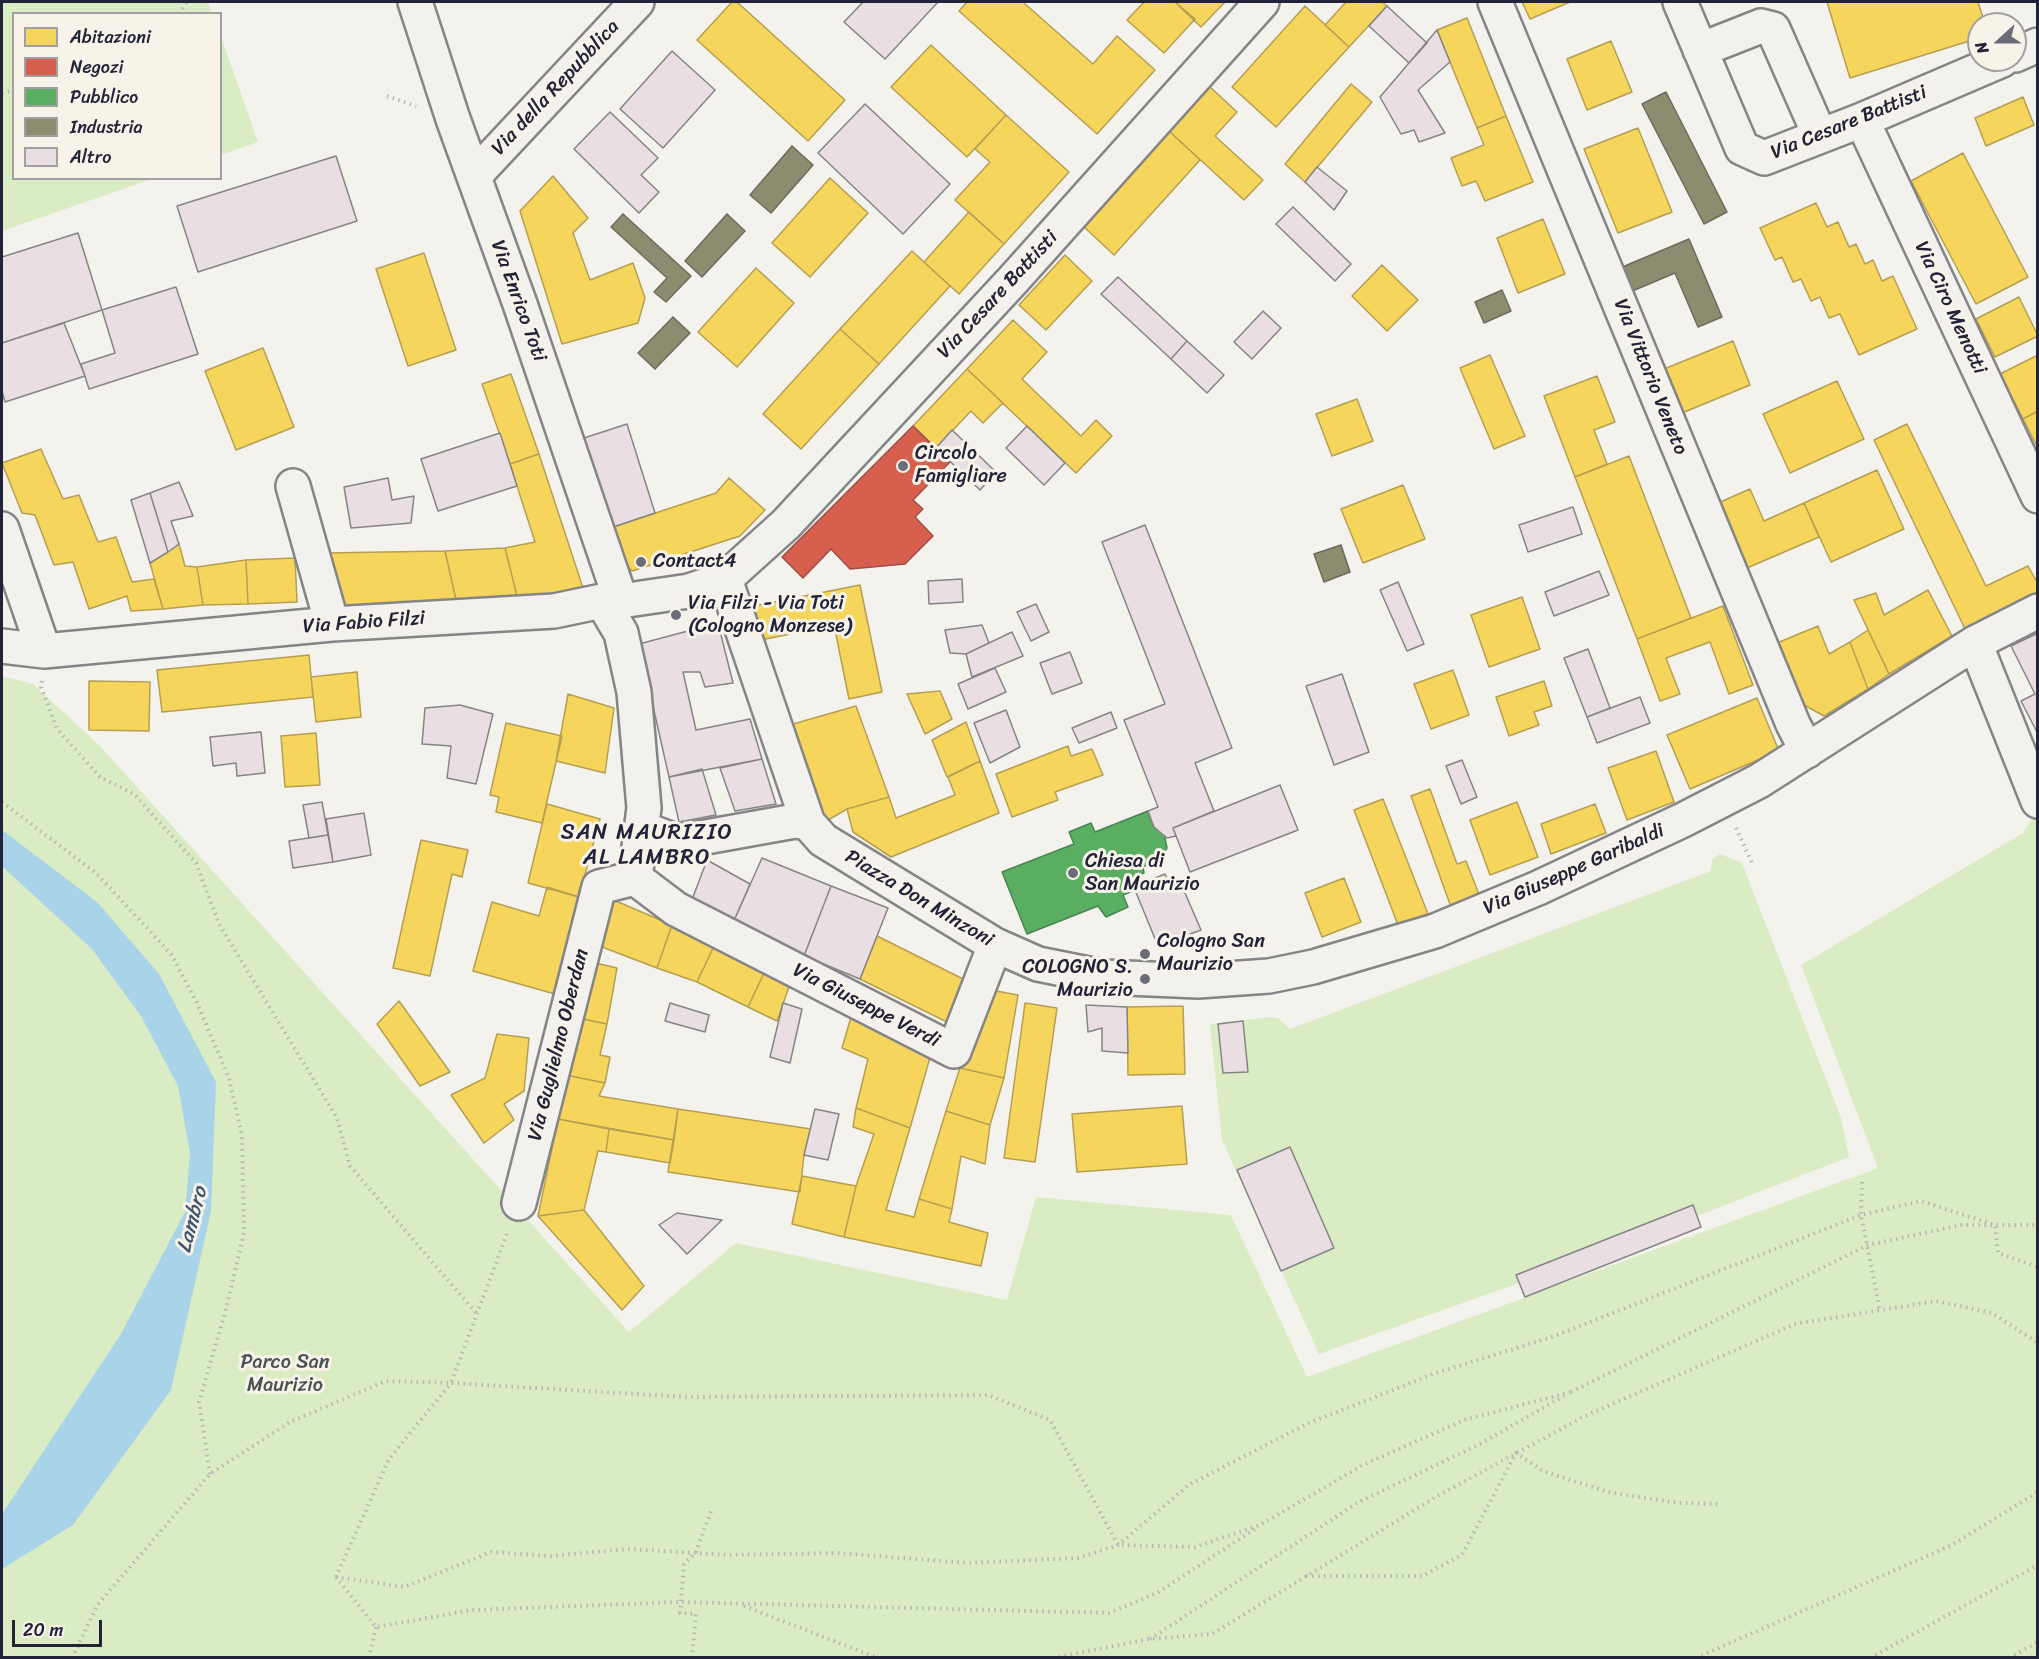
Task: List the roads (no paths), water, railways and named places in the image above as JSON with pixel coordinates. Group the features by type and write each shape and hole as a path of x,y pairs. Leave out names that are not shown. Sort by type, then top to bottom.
{"street":[{"name":"Via Enrico Toti","path":"415,2 453,119 475,176 621,633 634,692 644,808 635,878"},
{"name":"Via della Repubblica","path":"475,176 637,2"},
{"name":"Via Cesare Battisti","path":"725,579 786,524 1013,280 1262,2"},
{"name":"Via Vittorio Veneto","path":"1495,2 1793,724 1807,751"},
{"name":"Via Cesare Battisti","path":"1680,2 1742,148 1764,158 1862,120 1974,72"},
{"path":"1700,50 1761,26 1773,29 1820,136"},
{"name":"Via Ciro Menotti","path":"1862,120 2037,496"},
{"path":"293,486 332,624"},
{"path":"2,528 44,651"},
{"name":"Via Fabio Filzi","path":"2,646 44,651 332,624 554,611 689,591 725,579"},
{"path":"641,828 678,842 795,821 804,811 725,579"},
{"name":"Via Giuseppe Garibaldi","path":"1062,970 1103,977 1221,981 1269,976 1313,967 1435,931 1564,876 1723,800 1807,751 1975,643 2037,611"},
{"path":"1975,643 2037,801"},
{"name":"Piazza Don Minzoni","path":"804,811 814,832 830,846 994,945 1038,964 1062,970"},
{"name":"Via Giuseppe Verdi","path":"635,878 676,909 954,1051 994,945"},
{"name":"Via Guglielmo Oberdan","path":"519,1203 599,887 635,878"}],"water":[{"name":"Lambro","path":"2,830 97,902 159,974 216,1082 211,1211 171,1390 73,1525 2,1569 2,1514 121,1334 185,1212 190,1153 178,1086 141,1016 92,949 2,866"}],"place":[{"name":"Circolo Famigliare","path":"903,466"},
{"name":"Contact4","path":"641,562"},
{"name":"Via Filzi - Via Toti (Cologno Monzese)","path":"676,615"},
{"name":"Chiesa di San Maurizio","path":"1073,873"},
{"name":"Cologno San Maurizio","path":"1145,954"},
{"name":"COLOGNO S. Maurizio","path":"1145,979"}],"district":[{"name":"SAN MAURIZIO AL LAMBRO","path":"647,846"}],"park label":[{"name":"Parco San Maurizio","path":"285,1374"}]}
